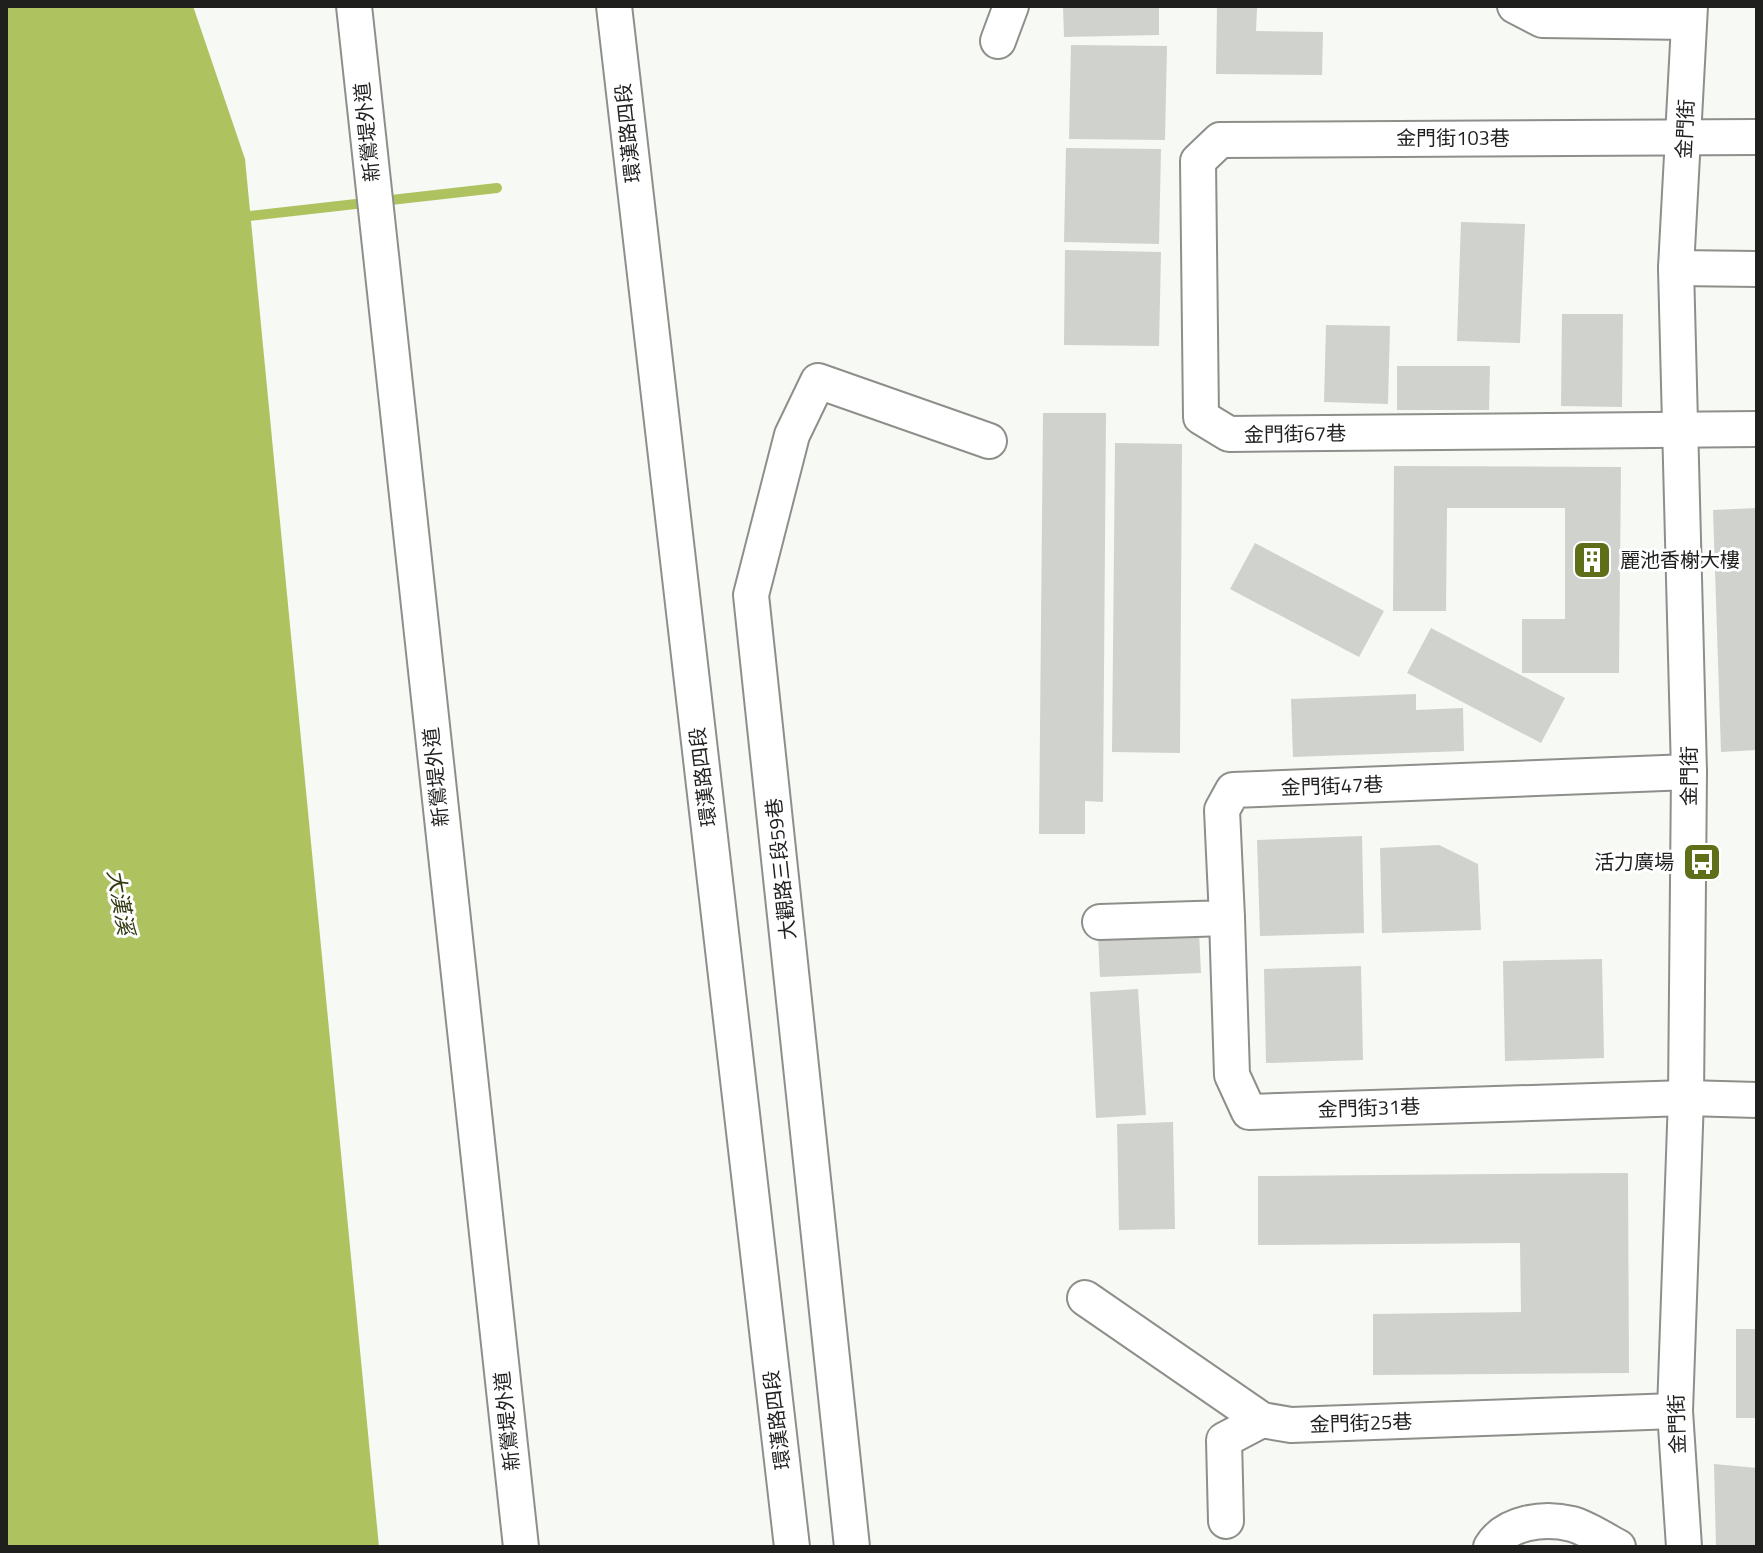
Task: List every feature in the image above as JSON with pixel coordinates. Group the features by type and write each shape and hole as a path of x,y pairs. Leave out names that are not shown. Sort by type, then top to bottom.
{"street":[{"name":"新鶯堤外道","path":"354,6 521,1547"},
{"name":"環漢路四段","path":"614,6 792,1547"},
{"path":"998,41 1011,6"},
{"path":"1515,6 1542,20 1689,14"},
{"name":"金門街","path":"1684,1547 1675,1411 1686,1098 1689,772 1676,268 1689,14"},
{"name":"金門街103巷","path":"1220,140 1757,137"},
{"name":"金門街67巷","path":"1220,140 1198,161 1201,417 1210,423 1229,434 1681,429"},
{"path":"1676,268 1757,269"},
{"name":"大觀路三段59巷","path":"852,1547 751,595 792,435 818,381 989,441"},
{"path":"1681,429 1757,429"},
{"name":"金門街47巷","path":"1227,918 1222,810 1233,790 1689,772"},
{"path":"1100,922 1227,918"},
{"name":"金門街31巷","path":"1227,918 1232,1075 1249,1112 1686,1098"},
{"path":"1686,1098 1757,1100"},
{"name":"金門街25巷","path":"1085,1298 1262,1420 1291,1425 1675,1411"},
{"path":"1226,1521 1224,1440 1262,1420"},
{"path":"1491,1547 1498,1535 1523,1523 1571,1524 1618,1547"}],"water":[{"name":"大漢溪","path":"6,6 193,6 245,159 379,1547 6,1547"}],"building":[{"path":"1063,6 1159,6 1159,35 1064,37"},
{"path":"1217,7 1257,8 1256,31 1323,32 1322,75 1216,74"},
{"path":"1071,45 1167,46 1165,140 1069,139"},
{"path":"1066,148 1161,149 1159,244 1064,242"},
{"path":"1461,222 1525,224 1520,343 1457,341"},
{"path":"1065,250 1161,252 1159,346 1064,345"},
{"path":"1562,314 1623,314 1622,407 1561,406"},
{"path":"1326,325 1390,326 1388,404 1324,402"},
{"path":"1397,366 1490,366 1489,410 1397,410"},
{"path":"1043,413 1106,413 1103,802 1085,801 1085,834 1039,834"},
{"path":"1115,443 1182,444 1180,753 1112,752"},
{"name":"麗池香榭大樓","path":"1394,466 1621,467 1619,673 1522,673 1522,619 1565,619 1565,508 1447,508 1446,611 1393,611"},
{"path":"1757,508 1757,750 1721,752 1713,510"},
{"path":"1255,543 1384,611 1359,657 1230,589"},
{"path":"1431,628 1565,698 1541,743 1407,673"},
{"path":"1416,694 1416,710 1463,708 1464,751 1293,757 1291,699"},
{"path":"1362,836 1364,933 1260,936 1257,840"},
{"path":"1439,845 1478,864 1481,930 1382,933 1380,848"},
{"path":"1199,932 1201,973 1100,977 1098,936"},
{"path":"1602,959 1604,1058 1505,1061 1503,961"},
{"path":"1361,966 1363,1060 1266,1063 1264,969"},
{"path":"1138,989 1146,1115 1096,1118 1090,992"},
{"path":"1173,1122 1175,1229 1119,1230 1117,1124"},
{"path":"1628,1173 1629,1373 1373,1375 1373,1314 1521,1312 1520,1243 1258,1245 1258,1176"},
{"path":"1736,1329 1757,1329 1757,1418 1736,1418"},
{"path":"1714,1464 1757,1468 1757,1547 1716,1547"}],"waterway":[{"path":"241,217 497,188"}],"place":[{"name":"麗池香榭大樓","path":"1592,560"},
{"name":"活力廣場","path":"1702,862"}]}
